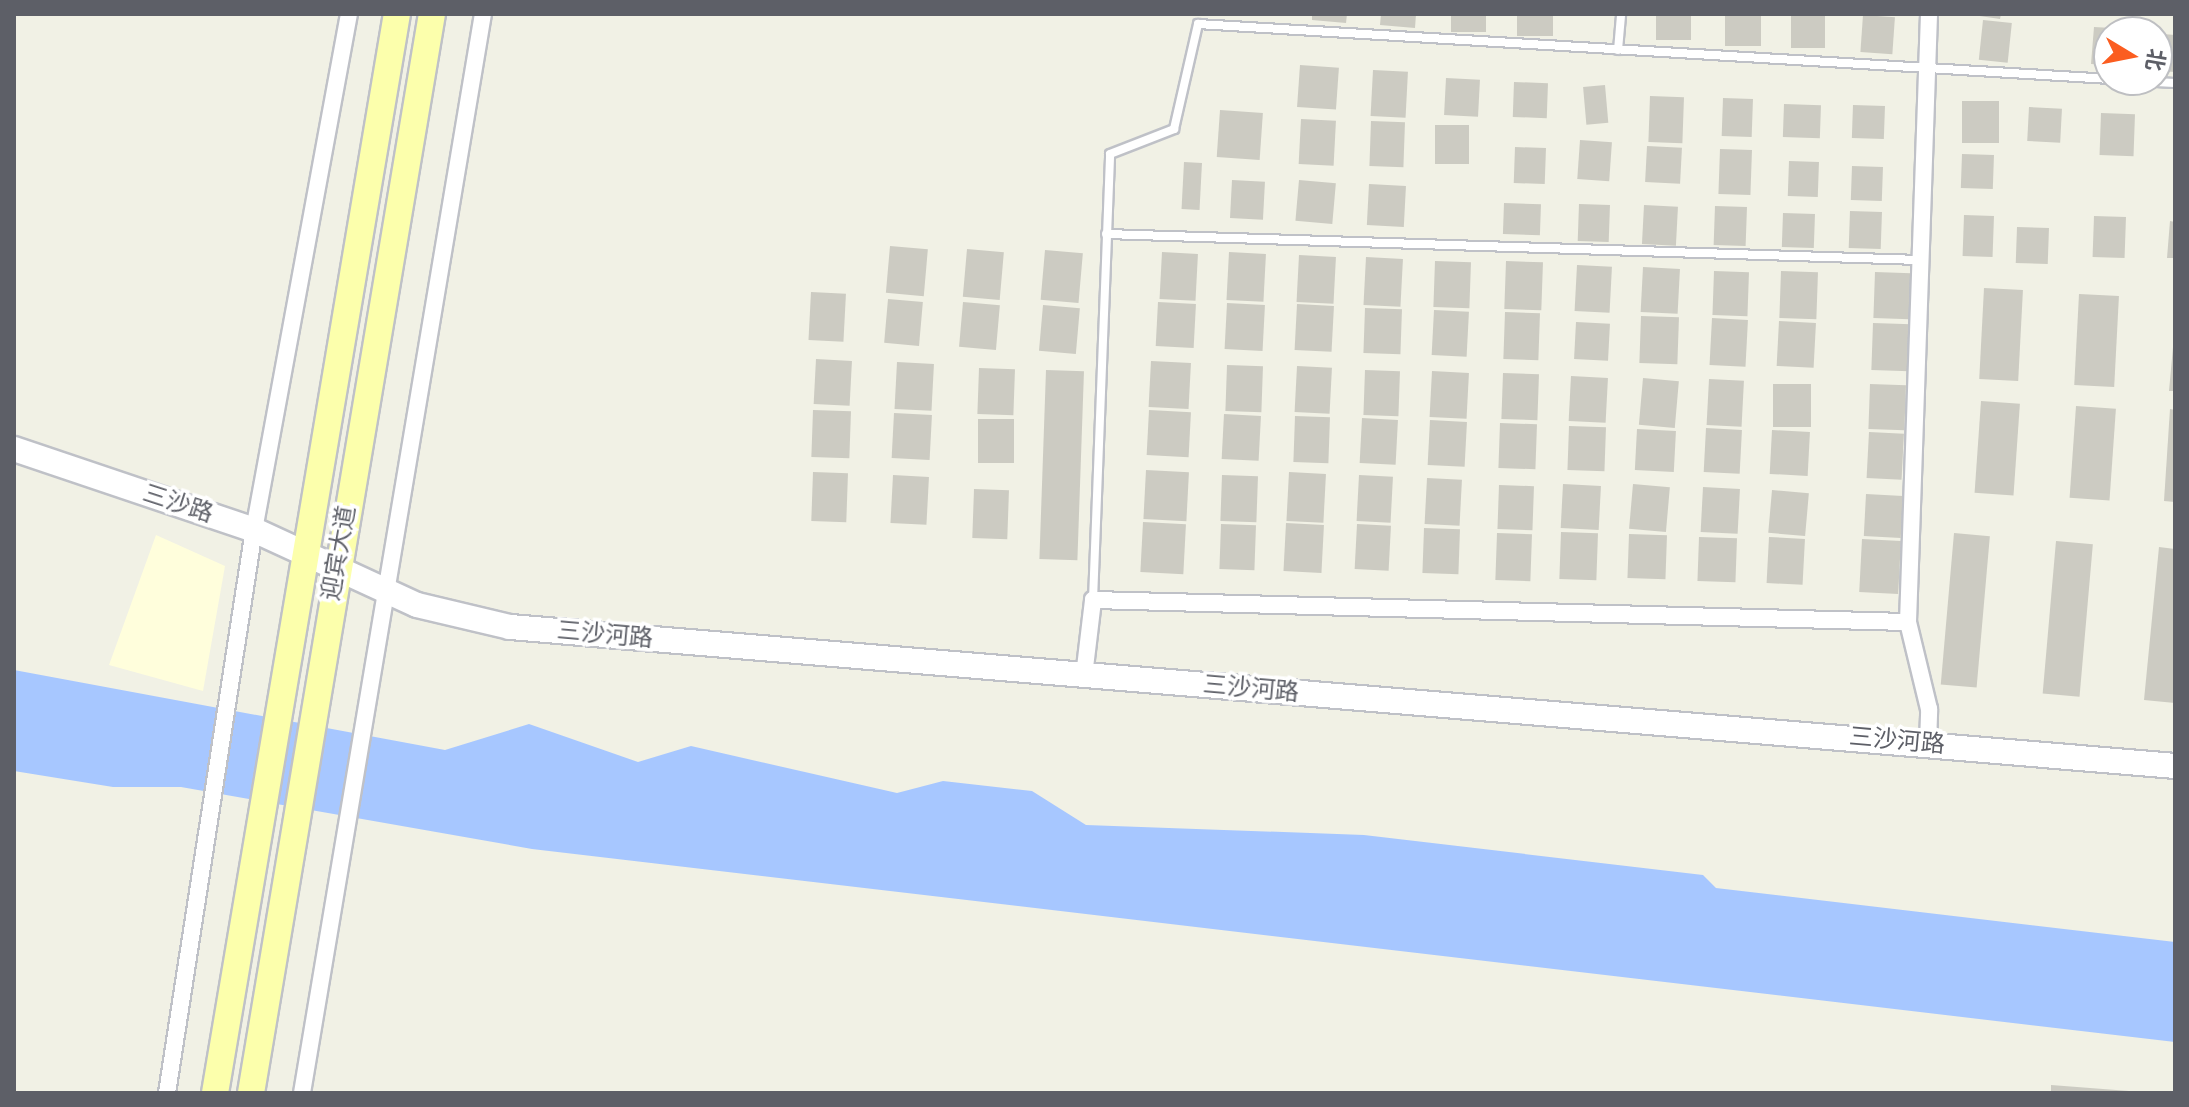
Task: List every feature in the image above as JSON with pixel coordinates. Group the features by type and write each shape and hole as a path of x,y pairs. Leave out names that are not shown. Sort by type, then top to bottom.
{"main road":[{"name":"迎宾大道","path":"215,1093 278,685 397,14"},
{"name":"迎宾大道","path":"251,1093 314,694 432,14"},
{"path":"369,166 404,173"}],"street":[{"path":"167,1093 254,530 349,14"},
{"path":"302,1093 382,593 483,14"},
{"path":"1928,744 1929,709 1908,622 1924,260 1923,69 1929,14"},
{"name":"三沙路","path":"14,449 254,530 336,571"},
{"name":"三沙河路","path":"336,571 382,593 510,627 2175,766"},
{"path":"1084,676 1093,600 1908,622"}],"lane":[{"path":"1618,50 1621,14"},
{"path":"1093,600 1110,154 1174,129 1198,24 2093,78"},
{"path":"1106,234 1924,260"}],"shaded area":[{"path":"156,535 225,566 203,691 109,665"}],"water":[{"path":"14,670 445,750 529,724 638,762 691,746 897,793 943,781 1032,791 1086,825 1364,835 1703,875 1716,888 2175,942 2175,1042 532,849 181,787 113,787 14,771"}],"building":[{"path":"1312,14 1347,14 1346,23 1312,20"},
{"path":"1381,14 1416,14 1415,28 1380,25"},
{"path":"1451,14 1486,14 1486,32 1451,32"},
{"path":"1517,14 1553,14 1553,36 1517,36"},
{"path":"1656,14 1691,14 1691,40 1656,40"},
{"path":"1725,14 1761,14 1761,46 1725,46"},
{"path":"1791,14 1825,14 1825,48 1791,48"},
{"path":"1966,14 2001,14 2000,19"},
{"path":"1863,15 1895,17 1892,54 1860,52"},
{"path":"1983,20 2012,23 2008,63 1979,60"},
{"path":"2173,35 2175,35 2173,72"},
{"path":"1300,65 1339,68 1336,110 1297,107"},
{"path":"1373,70 1408,72 1406,118 1371,116"},
{"path":"1446,78 1480,80 1478,117 1444,115"},
{"path":"1514,82 1548,83 1547,118 1513,117"},
{"path":"1605,85 1608,123 1586,125 1583,87"},
{"path":"1650,96 1684,97 1682,143 1648,142"},
{"path":"1723,98 1753,99 1752,137 1722,136"},
{"path":"1962,101 1999,101 1999,143 1962,143"},
{"path":"1784,104 1821,105 1820,138 1783,137"},
{"path":"1853,105 1885,106 1884,139 1852,138"},
{"path":"2029,107 2062,109 2060,143 2027,141"},
{"path":"1220,110 1263,113 1260,160 1217,157"},
{"path":"2101,113 2135,114 2134,156 2100,155"},
{"path":"1301,119 1336,121 1334,166 1299,164"},
{"path":"1371,121 1405,122 1403,167 1369,166"},
{"path":"1435,125 1469,125 1469,164 1435,164"},
{"path":"1580,140 1612,142 1609,181 1577,179"},
{"path":"1647,146 1682,148 1680,184 1645,182"},
{"path":"1515,147 1546,148 1545,184 1514,183"},
{"path":"1720,149 1752,150 1750,195 1718,194"},
{"path":"1962,154 1994,155 1993,189 1961,188"},
{"path":"1789,161 1819,162 1818,197 1788,196"},
{"path":"1184,162 1202,163 1200,210 1182,209"},
{"path":"1852,166 1883,167 1882,201 1851,200"},
{"path":"1232,180 1265,182 1263,220 1230,218"},
{"path":"1299,180 1336,183 1332,224 1295,221"},
{"path":"1369,184 1406,186 1404,227 1367,225"},
{"path":"1504,203 1541,204 1540,235 1503,234"},
{"path":"1579,204 1610,205 1609,242 1578,241"},
{"path":"1644,205 1678,207 1676,246 1642,244"},
{"path":"1715,206 1747,207 1746,246 1714,245"},
{"path":"1850,211 1882,212 1881,249 1849,248"},
{"path":"1783,213 1815,214 1814,248 1782,247"},
{"path":"1964,215 1994,216 1993,257 1963,256"},
{"path":"2094,216 2126,217 2125,258 2093,257"},
{"path":"2170,221 2175,222 2175,258 2167,258"},
{"path":"2017,227 2049,228 2048,264 2016,263"},
{"path":"890,246 928,249 924,296 886,293"},
{"path":"967,249 1004,252 1000,300 963,297"},
{"path":"1045,250 1083,253 1078,303 1041,300"},
{"path":"1162,252 1198,254 1195,301 1160,299"},
{"path":"1229,252 1266,254 1263,302 1226,300"},
{"path":"1299,255 1336,257 1333,304 1297,302"},
{"path":"1366,257 1403,259 1400,307 1363,305"},
{"path":"1435,261 1471,262 1469,308 1433,307"},
{"path":"1506,261 1543,262 1541,310 1504,309"},
{"path":"1577,265 1612,267 1610,313 1575,311"},
{"path":"1643,267 1680,269 1678,314 1641,312"},
{"path":"1714,271 1749,272 1747,316 1712,315"},
{"path":"1781,271 1818,272 1816,319 1779,318"},
{"path":"1875,272 1911,273 1909,319 1873,318"},
{"path":"1984,288 2023,290 2018,381 1979,379"},
{"path":"811,292 846,294 843,342 808,340"},
{"path":"2079,294 2119,296 2114,387 2074,385"},
{"path":"888,299 923,302 919,346 884,343"},
{"path":"963,302 1000,305 996,350 959,347"},
{"path":"1158,302 1196,304 1194,348 1156,346"},
{"path":"1227,303 1265,305 1263,351 1225,349"},
{"path":"1297,304 1334,306 1332,352 1295,350"},
{"path":"1043,305 1080,308 1076,354 1039,351"},
{"path":"1365,308 1402,309 1400,354 1363,353"},
{"path":"1434,310 1469,312 1467,357 1432,355"},
{"path":"1505,312 1540,313 1538,360 1503,359"},
{"path":"1641,316 1679,317 1677,364 1639,363"},
{"path":"1712,318 1748,320 1745,367 1710,365"},
{"path":"1779,321 1816,323 1814,368 1777,366"},
{"path":"1576,322 1610,324 1608,361 1574,359"},
{"path":"1873,323 1911,324 1909,371 1871,370"},
{"path":"2175,325 2175,391 2169,391"},
{"path":"816,359 852,361 850,406 814,404"},
{"path":"1151,361 1191,363 1189,409 1149,407"},
{"path":"897,362 934,364 931,411 895,409"},
{"path":"1227,365 1263,366 1261,412 1225,411"},
{"path":"1297,366 1332,368 1330,414 1295,412"},
{"path":"979,368 1015,369 1013,415 977,414"},
{"path":"1046,370 1084,371 1077,560 1039,559"},
{"path":"1365,370 1400,371 1398,416 1363,415"},
{"path":"1432,371 1469,373 1467,419 1430,417"},
{"path":"1503,373 1539,374 1537,420 1501,419"},
{"path":"1571,376 1608,378 1606,423 1569,421"},
{"path":"1643,378 1679,381 1675,428 1639,425"},
{"path":"1709,379 1744,381 1742,427 1707,425"},
{"path":"1773,384 1811,384 1811,427 1773,427"},
{"path":"1870,384 1906,385 1904,430 1868,429"},
{"path":"1981,401 2020,404 2013,495 1975,493"},
{"path":"2076,406 2116,409 2109,501 2070,498"},
{"path":"2170,409 2175,410 2175,502 2164,501"},
{"path":"813,410 851,411 849,458 811,457"},
{"path":"1149,410 1191,412 1189,457 1147,455"},
{"path":"894,413 932,415 930,460 892,458"},
{"path":"1224,414 1261,416 1259,461 1222,459"},
{"path":"1295,416 1330,417 1328,463 1293,462"},
{"path":"1362,418 1398,420 1396,465 1360,463"},
{"path":"978,419 1014,419 1014,463 978,463"},
{"path":"1430,420 1467,422 1465,467 1428,465"},
{"path":"1500,423 1537,424 1535,469 1498,468"},
{"path":"1569,426 1606,427 1604,471 1567,470"},
{"path":"1706,428 1742,430 1740,474 1704,472"},
{"path":"1637,429 1676,431 1674,472 1635,470"},
{"path":"1772,430 1810,432 1808,476 1770,474"},
{"path":"1869,432 1904,434 1902,480 1867,478"},
{"path":"1146,470 1189,472 1186,521 1143,519"},
{"path":"813,472 848,473 846,522 811,521"},
{"path":"1289,472 1326,474 1323,523 1286,521"},
{"path":"893,475 929,477 926,525 890,523"},
{"path":"1222,475 1258,476 1256,522 1220,521"},
{"path":"1359,475 1393,477 1391,523 1357,521"},
{"path":"1427,478 1462,480 1460,526 1425,524"},
{"path":"1563,484 1601,486 1599,530 1561,528"},
{"path":"1633,484 1670,487 1666,532 1629,529"},
{"path":"1499,485 1534,486 1532,530 1497,529"},
{"path":"1703,487 1740,489 1738,534 1701,532"},
{"path":"974,489 1009,490 1007,539 972,538"},
{"path":"1772,490 1809,493 1805,536 1768,533"},
{"path":"1866,494 1903,496 1901,538 1864,536"},
{"path":"1143,522 1186,524 1183,574 1140,572"},
{"path":"1286,523 1324,525 1321,573 1283,571"},
{"path":"1221,524 1256,525 1254,570 1219,569"},
{"path":"1357,524 1391,526 1389,571 1355,569"},
{"path":"1424,528 1460,529 1458,574 1422,573"},
{"path":"1561,532 1598,533 1596,580 1559,579"},
{"path":"1497,533 1532,534 1530,581 1495,580"},
{"path":"1954,533 1990,536 1977,688 1941,684"},
{"path":"1629,534 1667,535 1665,579 1627,578"},
{"path":"1699,537 1737,538 1735,582 1697,581"},
{"path":"1769,537 1805,539 1803,585 1767,583"},
{"path":"1862,539 1901,541 1898,594 1859,592"},
{"path":"2056,541 2093,544 2080,697 2043,693"},
{"path":"2159,547 2175,549 2175,703 2144,700"},
{"path":"2051,1085 2129,1091 2129,1093 2051,1093"}]}
